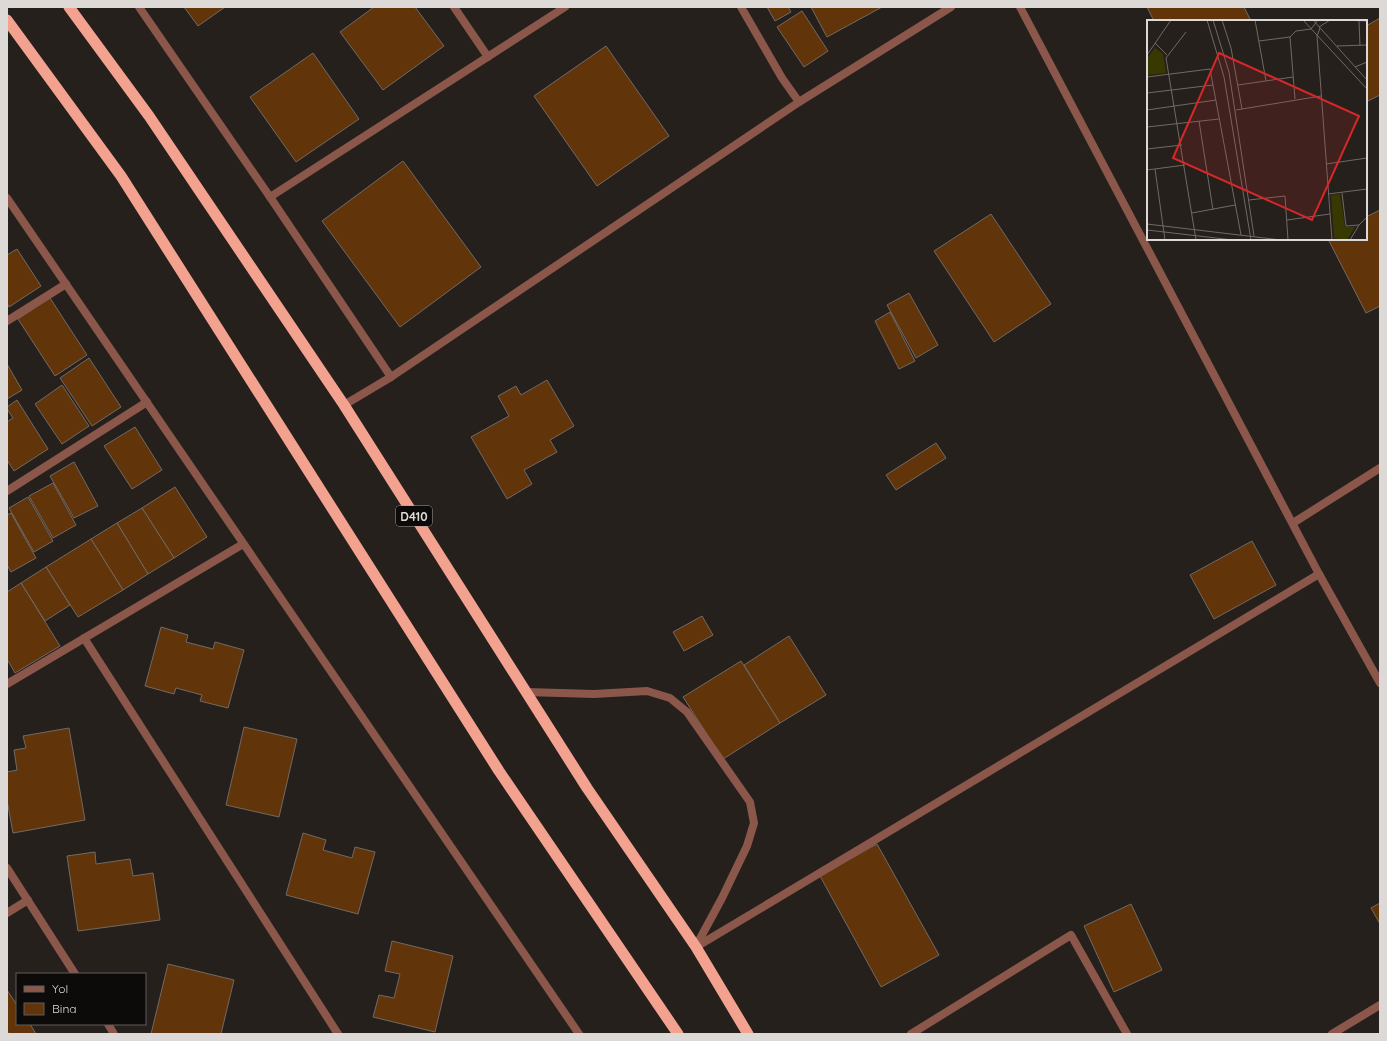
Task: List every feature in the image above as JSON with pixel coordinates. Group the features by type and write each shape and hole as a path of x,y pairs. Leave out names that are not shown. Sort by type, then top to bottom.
{"highway":[{"name":"D410","path":"69,7 149,116 344,405 587,788 696,947 748,1034"},
{"path":"7,20 121,176 499,771 678,1034"}],"street":[{"path":"139,7 270,197 391,377"},
{"path":"454,7 488,57"},
{"path":"270,197 565,7"},
{"path":"741,7 782,78 799,102"},
{"path":"344,405 391,377 799,102 951,7"},
{"path":"1020,7 1319,574 1380,683"},
{"path":"7,198 579,1034"},
{"path":"7,321 66,284"},
{"path":"7,491 147,402"},
{"path":"1293,523 1380,468"},
{"path":"7,684 243,544"},
{"path":"696,947 1319,574"},
{"path":"84,638 338,1034"},
{"path":"526,692 594,694 647,691 670,698 687,712 750,802 754,823 747,846 696,947"},
{"path":"7,868 74,973"},
{"path":"7,913 28,900"},
{"path":"911,1034 1071,935 1127,1034"},
{"path":"1332,1034 1380,1005"},
{"path":"109,1025 114,1034"}],"building":[{"path":"184,7 225,7 198,26"},
{"path":"374,7 415,7 444,46 383,90 340,32"},
{"path":"767,7 788,7 791,12 775,21"},
{"path":"811,7 882,7 827,37"},
{"path":"1147,7 1244,7 1250,20 1154,20"},
{"path":"802,11 828,51 804,67 777,27"},
{"path":"1380,18 1380,95 1367,102 1367,25"},
{"path":"606,46 669,136 597,186 534,96"},
{"path":"313,53 359,119 296,162 250,97"},
{"path":"403,161 481,267 400,327 322,221"},
{"path":"1380,210 1380,306 1366,313 1329,240 1367,240 1367,216"},
{"path":"991,214 1051,304 994,342 934,251"},
{"path":"17,249 41,286 9,307 7,303 7,255"},
{"path":"909,293 938,345 916,358 887,305"},
{"path":"50,298 87,355 55,376 18,319"},
{"path":"890,312 915,361 899,369 875,321"},
{"path":"89,358 121,407 92,426 60,378"},
{"path":"7,364 22,390 7,399"},
{"path":"547,380 574,426 550,440 557,452 524,470 532,484 507,499 471,437 509,416 498,396 516,386 521,395"},
{"path":"62,385 89,426 62,444 35,404"},
{"path":"17,400 48,449 14,471 7,460 7,422 13,418 7,407"},
{"path":"135,427 162,470 132,489 104,446"},
{"path":"936,443 946,458 896,490 886,475"},
{"path":"74,462 98,506 74,518 50,476"},
{"path":"53,483 76,525 53,538 29,496"},
{"path":"175,487 207,537 174,558 142,508"},
{"path":"28,497 53,541 34,552 9,508"},
{"path":"142,508 174,558 148,574 117,523"},
{"path":"11,513 36,558 11,572 7,565 7,515"},
{"path":"117,523 148,574 123,590 91,539"},
{"path":"91,539 123,590 78,617 46,567"},
{"path":"1252,541 1276,585 1214,619 1190,575"},
{"path":"46,567 70,605 45,621 21,583"},
{"path":"21,583 60,646 15,673 7,659 7,592"},
{"path":"702,616 713,635 684,651 673,632"},
{"path":"161,627 188,635 186,642 213,649 215,642 244,650 228,708 200,701 202,695 176,688 174,694 145,686"},
{"path":"789,636 826,695 780,723 744,665"},
{"path":"741,661 780,723 723,759 683,697"},
{"path":"244,727 297,739 279,817 226,805"},
{"path":"69,728 85,820 13,833 7,800 7,772 17,770 14,750 26,748 23,736"},
{"path":"303,833 326,840 323,850 352,858 355,847 375,852 358,914 286,895"},
{"path":"877,844 939,955 881,987 820,876"},
{"path":"95,852 96,864 130,859 133,876 153,873 160,920 78,931 67,856"},
{"path":"1380,903 1380,924 1371,908"},
{"path":"1131,904 1162,970 1114,992 1084,926"},
{"path":"392,941 453,956 435,1032 373,1017 379,995 394,998 400,974 385,971"},
{"path":"168,964 234,980 221,1034 151,1034"},
{"path":"7,990 16,1004 16,1025 31,1025 36,1034 9,1034 7,1031"}]}
